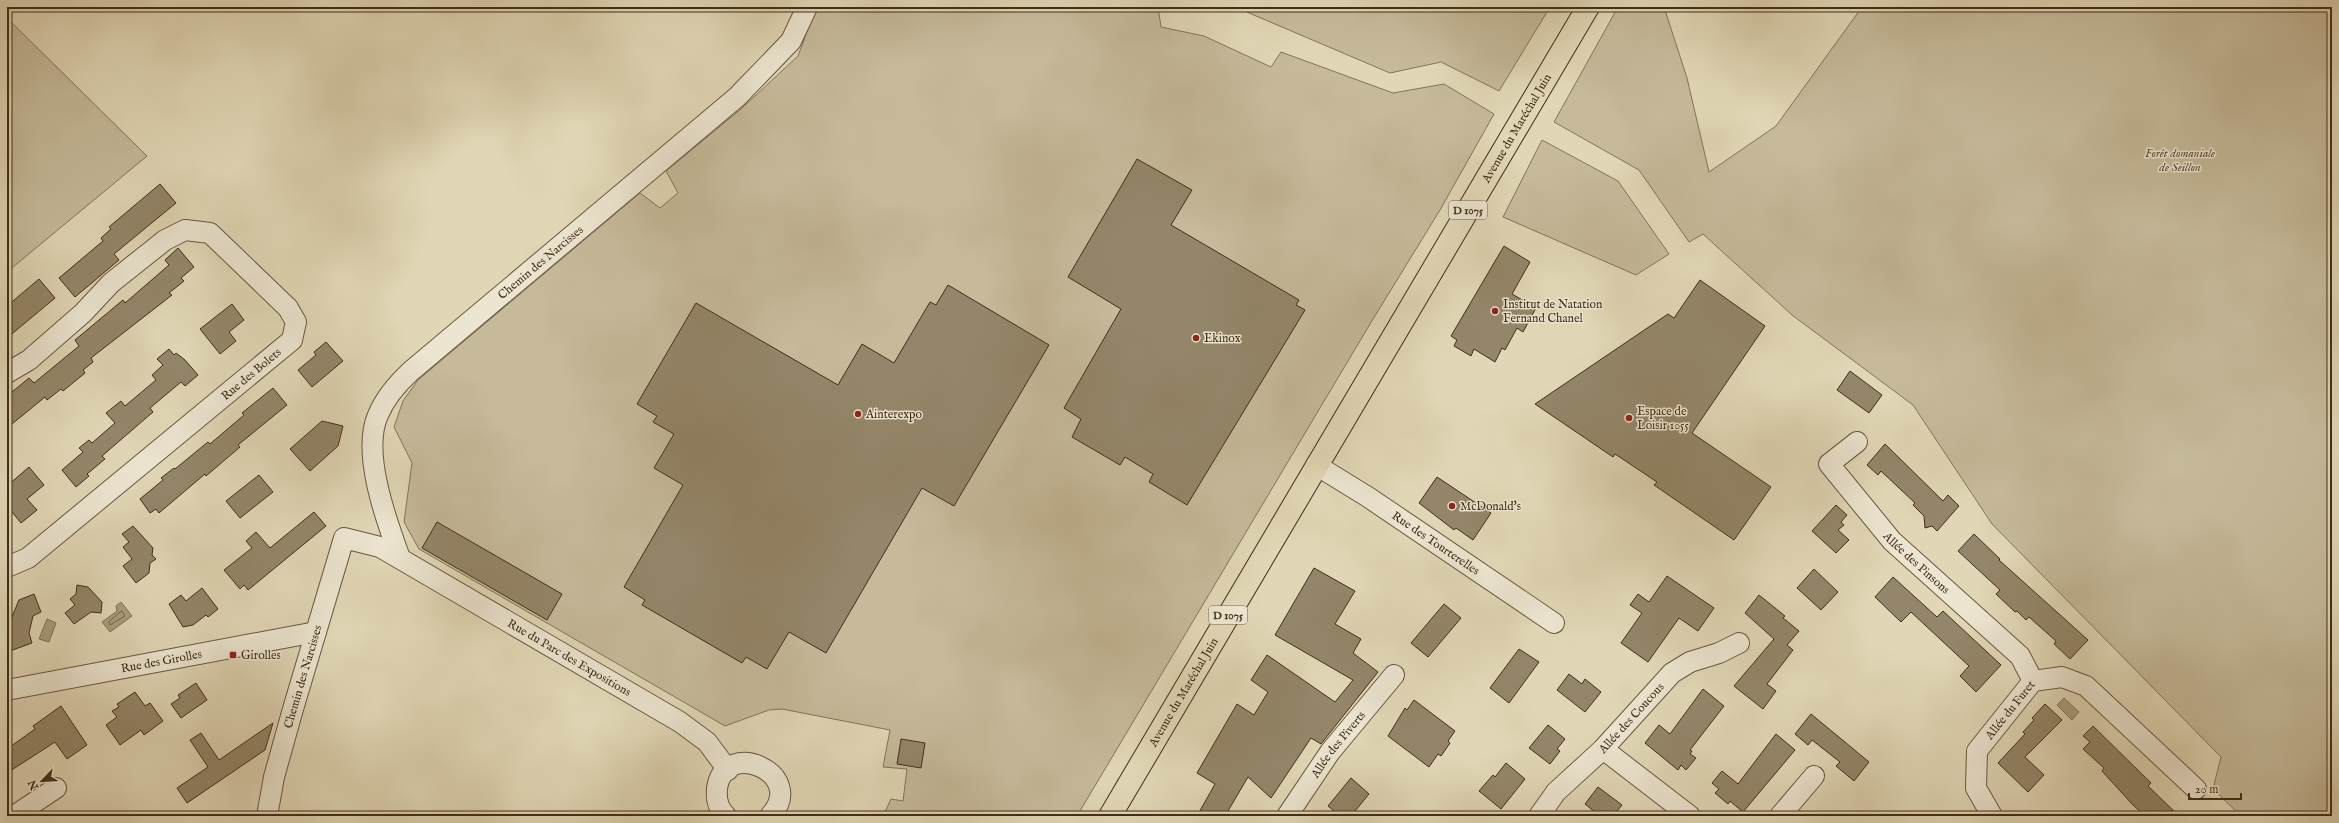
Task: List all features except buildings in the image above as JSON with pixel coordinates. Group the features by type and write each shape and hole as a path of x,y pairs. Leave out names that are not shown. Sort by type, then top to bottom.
{"main road":[{"name":"Avenue du Maréchal Juin","path":"1110,816 1588,7"}],"street":[{"name":"Chemin des Narcisses","path":"400,558 385,517 374,465 373,438 377,416 389,395 411,372 737,97 791,41 807,7"},
{"name":"Rue des Bolets","path":"7,372 29,360 83,313 111,284 165,240 185,230 210,233 288,308 296,322 292,340 28,558 7,567"},
{"name":"Rue des Bolets","path":"7,368 21,351 78,302 111,284"},
{"name":"Allée des Pinsons","path":"1857,442 1829,464 1892,540 2020,656 2033,681"},
{"name":"Rue des Tourterelles","path":"1316,465 1368,497 1554,624"},
{"name":"Chemin des Narcisses","path":"267,816 274,778 344,538"},
{"name":"Rue du Parc des Expositions","path":"344,538 380,547 680,722 707,742 728,770"},
{"name":"Rue des Girolles","path":"7,690 316,632"},
{"name":"Allée des Coucous","path":"1539,816 1556,792 1603,749 1672,673 1690,662 1719,653 1739,643"},
{"name":"Allée des Piverts","path":"1287,816 1330,752 1394,675"},
{"name":"Allée du Furet","path":"1992,816 1976,788 1977,751 2033,681 2062,677 2086,686 2196,789"},
{"path":"1603,749 1690,816"},
{"path":"726,816 719,805 717,796 721,777 728,770 741,764 754,763 770,772 776,780 779,798 770,816"},
{"path":"1780,816 1814,776"},
{"path":"14,816 56,788"}],"green space":[{"name":"Ainterexpo","path":"816,7 1158,7 1161,27 1204,36 1271,67 1281,52 1393,93 1444,84 1494,114 1440,210 1370,324 1077,816 883,816 891,799 903,801 907,769 883,767 890,730 782,709 769,710 725,726 419,549 404,522 412,463 394,427 403,401 418,380 640,193 660,208 678,193 666,171 741,109 798,56"},
{"path":"1235,7 1550,7 1499,91 1441,62 1390,73"},
{"name":"Forêt domaniale de Seillon","path":"1618,7 1664,7 1687,78 1709,172 1776,126 1862,7 2332,7 2332,816 2241,816 2213,789 2221,757 1992,524 1913,405 1792,315 1703,234 1689,242 1639,170 1554,122"},
{"path":"7,18 147,156 7,272"},
{"path":"1542,140 1618,181 1669,254 1636,275 1503,217"}],"water":[{"path":"121,602 132,616 110,632 102,622 117,611 116,606"},
{"path":"47,619 56,623 49,642 39,639"},
{"path":"2064,698 2079,712 2072,720 2057,705"}],"place":[{"name":"Institut de Natation Fernand Chanel","path":"1495,311"},
{"name":"Ekinox","path":"1196,338"},
{"name":"Ainterexpo","path":"858,414"},
{"name":"Espace de Loisir 1055","path":"1629,418"},
{"name":"McDonald's","path":"1452,506"},
{"name":"Girolles","path":"233,655"}]}
